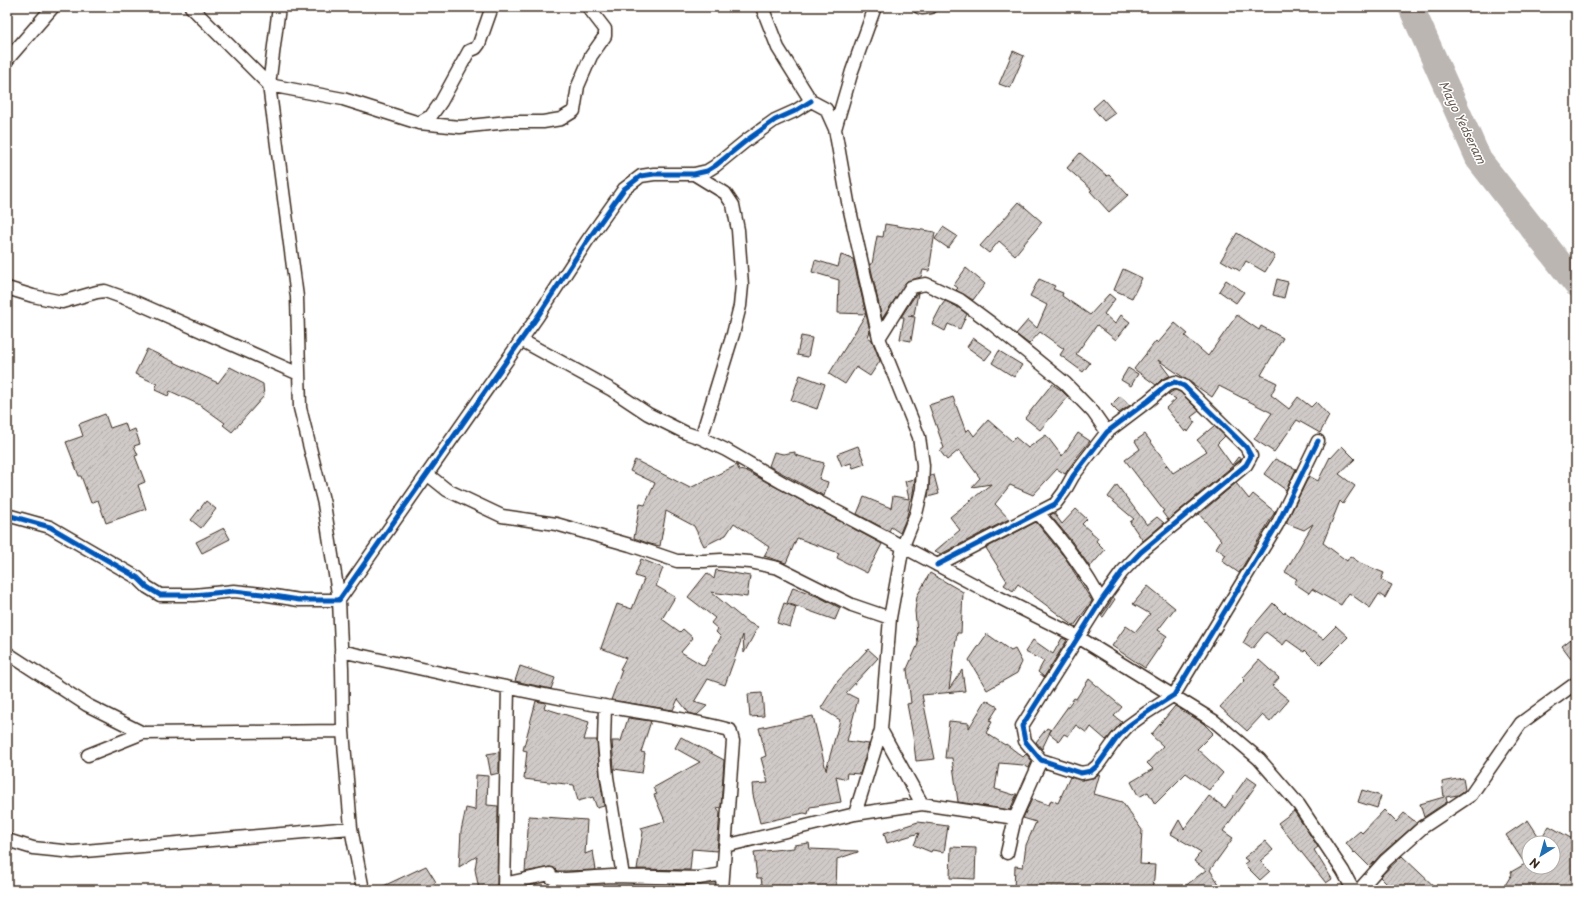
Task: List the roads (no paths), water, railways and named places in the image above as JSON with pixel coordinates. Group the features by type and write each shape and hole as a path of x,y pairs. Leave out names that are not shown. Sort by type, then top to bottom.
{"street":[{"path":"7,60 53,7"},
{"path":"191,7 269,85 343,99 419,123 460,127 508,122 544,122 561,119 574,111 578,86 591,56 605,36 605,29 588,7"},
{"path":"279,7 269,85 297,297 300,408 324,504 339,600 343,731 351,828 363,890"},
{"path":"419,123 432,116 442,102 469,51 476,48 479,44 492,7"},
{"path":"762,7 778,48 811,101 826,109 835,129 848,202 879,338 919,437 922,465 922,490 916,514 903,546 890,618 881,730 855,814"},
{"path":"835,129 852,70 875,7"},
{"path":"919,7 931,7"},
{"path":"339,600 521,340 587,241 624,189 641,176 654,174 694,174 707,170 715,166 746,140 775,120 795,111 811,101"},
{"path":"694,174 725,193 733,205 738,230 742,285 740,306 733,334 702,438"},
{"path":"879,338 911,287 926,284 960,300 1040,363 1065,384 1088,408 1107,432"},
{"path":"7,288 33,296 62,302 105,291 132,301 299,374"},
{"path":"521,340 612,390 648,414 686,433 702,438 990,594 1078,637 1214,721 1259,759 1299,805 1343,871 1353,890"},
{"path":"937,565 1055,504 1073,476 1107,432 1167,385 1175,382 1184,386 1246,447 1251,456 1246,465 1141,552 1122,572 1101,601 1022,726 1025,741 1041,760 1081,773 1091,771 1097,766 1117,738 1128,726 1146,712 1174,695 1277,525 1318,441"},
{"path":"427,474 447,490 502,516 556,524 630,545 677,561 721,560 750,562 778,568 852,605 890,618"},
{"path":"1038,513 1077,561 1101,601"},
{"path":"7,515 50,527 138,578 147,588 160,595 194,595 234,591 298,600 339,600"},
{"path":"341,651 508,688 693,721 730,730 733,741 722,890"},
{"path":"7,653 87,704 143,733"},
{"path":"1359,890 1385,861 1423,827 1471,795 1521,724 1576,683"},
{"path":"508,688 504,887 550,874 552,878 565,879 623,876 699,878 723,874"},
{"path":"605,706 604,742 607,777 623,876"},
{"path":"881,730 922,804"},
{"path":"88,755 143,733 343,731"},
{"path":"1008,853 1015,818 1041,760"},
{"path":"725,846 855,814 922,804 1015,818"},
{"path":"7,840 33,848 73,852 351,828"}],"waterway":[{"name":"Mayo Yedseram","path":"1411,7 1479,160 1576,284"}]}
